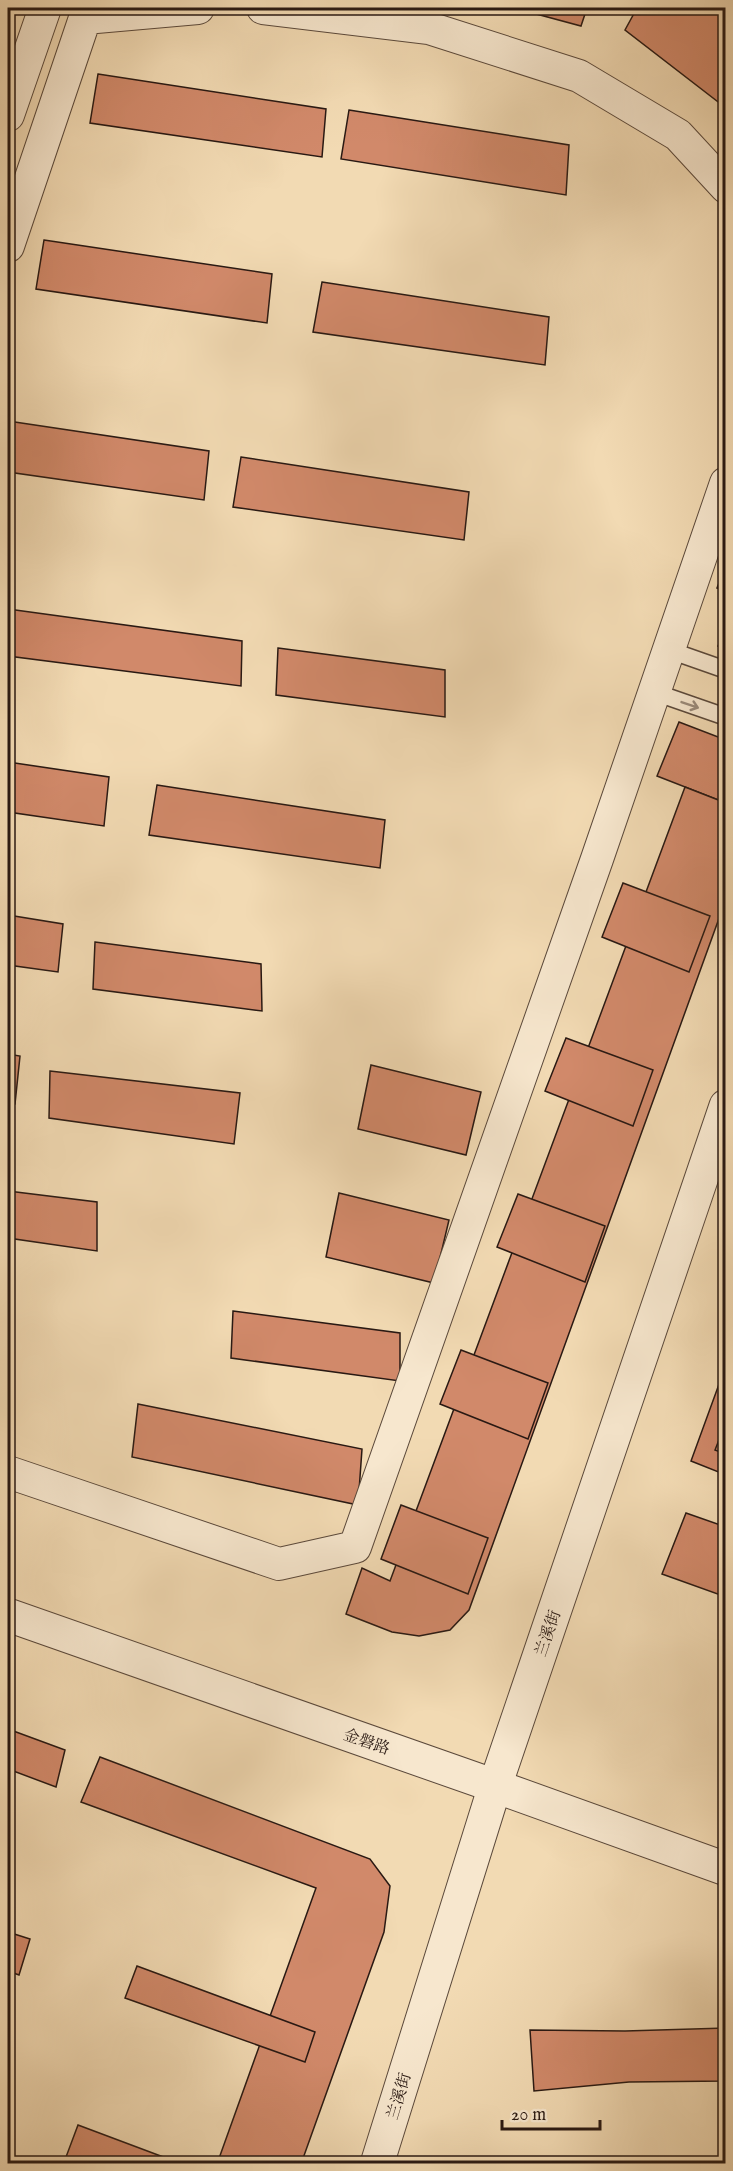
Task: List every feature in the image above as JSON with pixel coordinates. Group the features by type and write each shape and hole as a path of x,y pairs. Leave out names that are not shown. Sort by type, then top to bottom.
{"street":[{"path":"8,115 45,8"},
{"path":"8,246 86,18 198,8"},
{"path":"263,8 429,28 579,76 678,135 726,187"},
{"path":"8,1472 279,1564 355,1547 726,483"},
{"name":"兰溪街","path":"377,2163 495,1786 726,1106"},
{"name":"金磐路","path":"8,1616 726,1869"}],"lane":[{"path":"669,650 726,670"},
{"path":"654,692 726,717"}],"building":[{"path":"514,8 587,8 581,26"},
{"path":"637,8 713,8 726,16 726,108 625,30"},
{"path":"98,74 326,109 322,157 90,123"},
{"path":"349,110 569,145 566,195 341,159"},
{"path":"44,240 272,274 267,323 36,289"},
{"path":"322,282 549,317 545,365 313,332"},
{"path":"8,421 209,451 204,500 8,472"},
{"path":"241,457 469,492 464,540 233,507"},
{"path":"726,565 726,591 717,588"},
{"path":"8,609 242,641 241,686 8,656"},
{"path":"726,628 726,649 718,646"},
{"path":"278,648 445,670 445,717 276,695"},
{"path":"679,722 726,740 726,803 657,776"},
{"path":"8,762 109,777 104,826 8,812"},
{"path":"157,785 385,820 380,868 149,835"},
{"path":"685,787 726,803 726,899 469,1610 450,1630 419,1636 392,1632 346,1614 362,1568 390,1581"},
{"path":"623,883 710,916 689,972 602,937"},
{"path":"8,915 63,924 58,972 8,965"},
{"path":"95,942 261,964 262,1011 93,989"},
{"path":"566,1038 653,1070 633,1126 545,1091"},
{"path":"8,1054 20,1056 15,1104 8,1103"},
{"path":"371,1065 481,1092 466,1155 358,1129"},
{"path":"50,1071 240,1093 234,1144 49,1118"},
{"path":"8,1191 97,1202 97,1251 8,1238"},
{"path":"339,1193 449,1220 434,1283 326,1257"},
{"path":"518,1194 605,1226 585,1282 497,1247"},
{"path":"233,1311 400,1333 400,1381 231,1358"},
{"path":"461,1350 548,1383 528,1439 440,1404"},
{"path":"726,1365 726,1475 691,1461"},
{"path":"138,1404 362,1449 358,1505 132,1457"},
{"path":"726,1422 726,1454 715,1450"},
{"path":"401,1505 488,1538 468,1594 381,1559"},
{"path":"686,1513 726,1527 726,1597 662,1574"},
{"path":"8,1729 65,1750 56,1787 8,1769"},
{"path":"100,1757 370,1859 390,1886 384,1932 301,2164 217,2164 316,1888 81,1802"},
{"path":"8,1932 30,1939 19,1975 8,1971"},
{"path":"137,1966 315,2032 305,2062 125,1998"},
{"path":"726,2028 726,2081 629,2082 534,2091 530,2030 625,2031"},
{"path":"78,2125 182,2164 84,2164 66,2157"}]}
